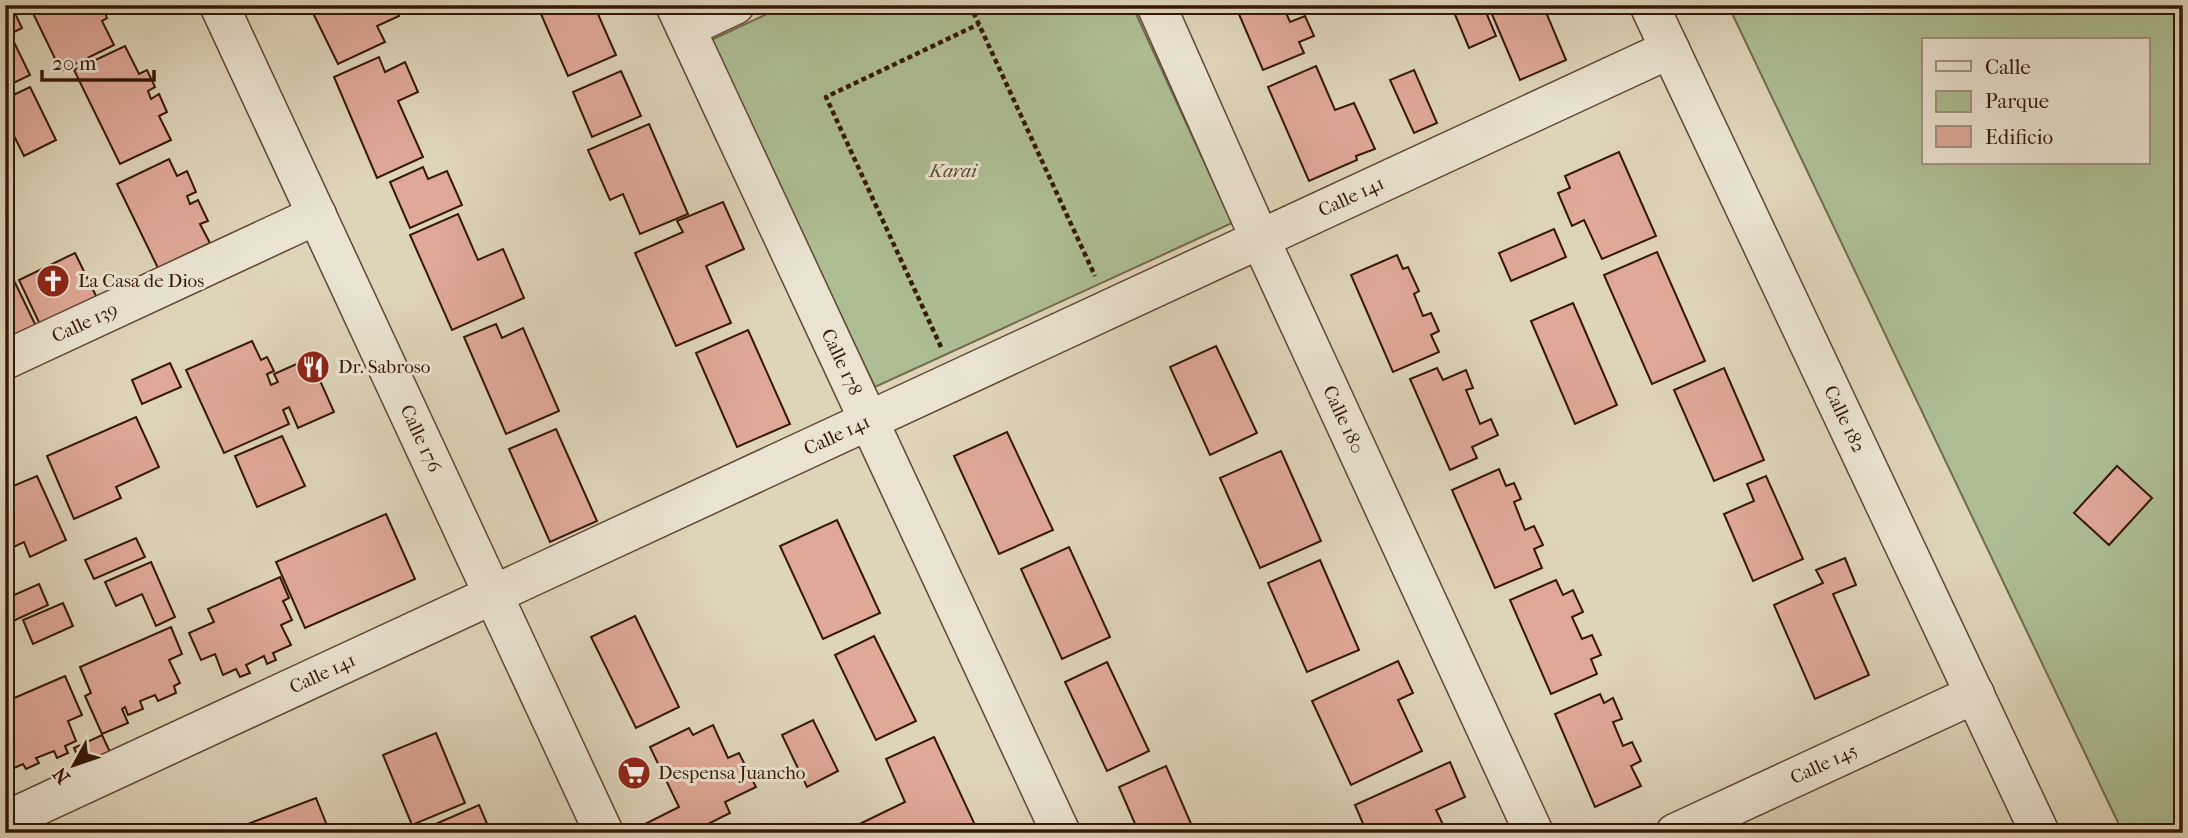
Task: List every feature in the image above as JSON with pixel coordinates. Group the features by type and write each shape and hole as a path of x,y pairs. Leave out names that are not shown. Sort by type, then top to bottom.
{"street":[{"name":"Calle 176","path":"219,5 604,833"},
{"path":"680,17 735,5"},
{"name":"Calle 180","path":"1156,5 1260,239 1534,833"},
{"name":"Calle 182","path":"1649,5 2040,833"},
{"name":"Calle 178","path":"680,17 1061,833"},
{"name":"Calle 141","path":"5,821 1670,49"},
{"name":"Calle 139","path":"5,360 317,215"},
{"name":"Calle 145","path":"1675,833 1975,694"}],"path":[{"path":"970,5 1110,309"},
{"path":"956,380 826,97 979,24"}],"green space":[{"name":"Karai","path":"786,5 1132,5 1232,223 875,387 709,41"},
{"path":"1728,5 2183,5 2183,833 2123,833"}],"building":[{"path":"29,5 102,5 107,18 102,21 114,45 61,71"},
{"path":"309,5 393,5 399,16 377,26 385,42 338,64"},
{"path":"537,5 594,5 616,55 568,76"},
{"path":"1235,5 1291,5 1284,8 1290,22 1305,16 1314,36 1299,42 1304,53 1263,70"},
{"path":"1451,5 1483,5 1496,36 1469,48"},
{"path":"1488,5 1543,5 1566,60 1520,80"},
{"path":"12,7 22,28 10,34 30,75 5,87 5,10"},
{"path":"125,46 139,74 147,70 155,87 148,91 151,99 159,94 167,112 159,116 171,140 120,164 74,70"},
{"path":"379,57 385,72 405,62 418,92 398,101 423,157 377,178 334,77"},
{"path":"1316,66 1335,110 1354,103 1375,149 1309,181 1268,87"},
{"path":"1414,70 1437,123 1414,133 1390,80"},
{"path":"621,71 641,116 592,137 573,92"},
{"path":"30,87 56,140 24,156 5,118 5,99"},
{"path":"649,124 688,214 640,234 623,194 610,200 588,150"},
{"path":"1619,152 1656,236 1602,259 1584,220 1572,226 1558,193 1570,188 1565,176"},
{"path":"169,159 177,176 187,171 196,192 187,196 190,204 198,200 208,221 200,224 210,243 158,268 117,184"},
{"path":"423,167 428,179 447,171 462,205 410,228 390,182"},
{"path":"723,202 744,249 706,266 731,323 676,346 635,253 683,232 677,221"},
{"path":"458,214 478,260 503,249 524,298 452,330 410,235"},
{"path":"1554,229 1566,257 1511,281 1499,253"},
{"path":"1657,252 1705,361 1652,384 1604,275"},
{"path":"75,253 101,306 44,333 19,280"},
{"path":"1397,255 1403,269 1408,267 1419,291 1414,294 1423,316 1431,313 1439,331 1431,335 1439,352 1393,372 1351,275"},
{"path":"5,262 36,326 5,341"},
{"path":"1573,303 1617,405 1575,424 1531,321"},
{"path":"496,324 502,338 523,328 559,411 506,434 464,337"},
{"path":"748,330 790,424 737,447 696,353"},
{"path":"252,341 261,360 267,357 274,371 267,374 271,385 278,382 274,374 310,358 334,412 298,428 289,407 283,410 289,424 224,453 186,370"},
{"path":"1216,346 1257,433 1210,455 1170,367"},
{"path":"170,363 181,387 142,404 132,380"},
{"path":"1437,368 1443,380 1466,370 1473,388 1466,390 1480,424 1491,419 1498,435 1472,447 1477,458 1450,470 1410,379"},
{"path":"1724,368 1764,460 1714,481 1674,390"},
{"path":"136,417 159,467 116,487 121,498 74,519 47,456"},
{"path":"556,429 597,521 550,542 509,449"},
{"path":"1007,432 1053,530 999,554 954,456"},
{"path":"282,436 305,486 257,507 235,456"},
{"path":"1281,451 1321,541 1260,568 1220,478"},
{"path":"2117,466 2152,498 2109,545 2074,513"},
{"path":"1499,469 1506,486 1514,483 1521,499 1514,502 1525,530 1534,526 1543,545 1534,549 1542,568 1495,588 1452,490"},
{"path":"37,476 66,540 30,557 24,542 5,551 5,478 11,487"},
{"path":"1766,476 1803,559 1753,581 1724,514 1754,501 1747,484"},
{"path":"386,514 415,579 305,628 276,562"},
{"path":"837,520 880,613 823,639 780,546"},
{"path":"136,538 145,557 94,579 85,560"},
{"path":"1069,547 1110,637 1062,659 1021,569"},
{"path":"1845,558 1856,585 1833,594 1869,675 1815,699 1774,605 1823,583 1816,570"},
{"path":"1320,560 1359,650 1307,672 1268,583"},
{"path":"151,562 175,617 156,626 142,594 116,606 105,582"},
{"path":"280,577 289,598 283,601 292,620 281,625 291,645 273,653 276,660 267,664 264,656 246,665 250,673 240,677 236,669 223,675 215,654 201,660 189,633 214,622 208,609"},
{"path":"1556,580 1563,595 1573,590 1583,612 1572,617 1582,639 1592,635 1601,655 1591,659 1597,674 1551,694 1510,600"},
{"path":"39,584 48,605 11,622 5,609 5,599"},
{"path":"63,603 73,626 33,644 23,620"},
{"path":"635,616 679,707 636,728 591,637"},
{"path":"171,627 182,654 169,660 180,683 174,686 176,693 158,701 155,695 140,701 143,709 128,715 125,707 122,709 128,723 102,734 85,696 91,693 80,667"},
{"path":"874,636 916,721 876,740 835,655"},
{"path":"1398,661 1413,693 1398,700 1422,751 1351,785 1312,701"},
{"path":"1107,662 1149,751 1107,771 1065,682"},
{"path":"65,676 82,715 68,721 76,741 65,746 68,753 57,758 54,751 36,758 39,763 26,769 23,764 5,772 5,702"},
{"path":"1600,694 1604,703 1613,698 1622,719 1613,722 1623,746 1632,742 1641,761 1631,766 1641,786 1595,807 1555,714"},
{"path":"813,720 838,771 807,787 782,735"},
{"path":"713,725 728,758 739,753 756,787 725,802 730,813 690,833 649,833 645,824 679,807 650,747 689,728 693,735"},
{"path":"436,733 465,803 412,825 383,755"},
{"path":"102,735 117,767 88,779 74,748"},
{"path":"934,737 975,825 959,833 841,833 905,802 886,759"},
{"path":"1450,762 1465,797 1436,810 1447,833 1367,833 1355,805"},
{"path":"1166,766 1195,833 1139,833 1119,787"},
{"path":"316,798 330,833 227,833 227,832"},
{"path":"479,805 491,833 415,833"}],"place":[{"name":"La Casa de Dios","path":"53,281"},
{"name":"Dr. Sabroso","path":"313,367"},
{"name":"Despensa Juancho","path":"634,773"}]}
